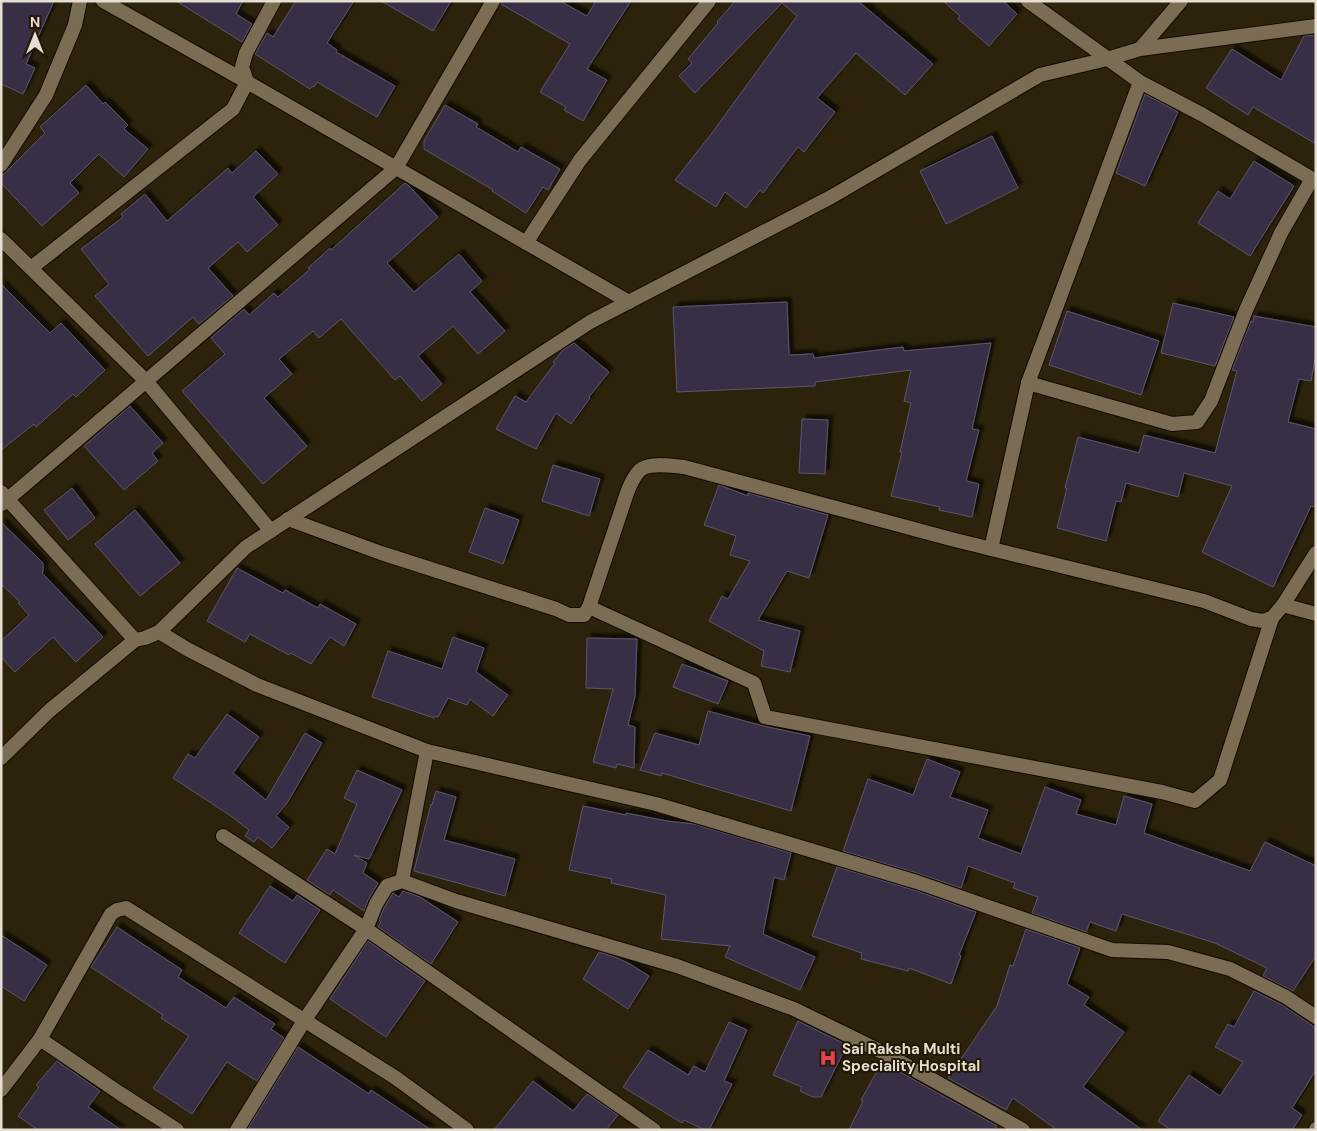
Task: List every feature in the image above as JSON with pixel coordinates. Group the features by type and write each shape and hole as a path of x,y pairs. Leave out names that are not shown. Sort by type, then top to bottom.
{"street":[{"path":"1,165 46,95 75,24 80,1"},
{"path":"103,1 629,302"},
{"path":"31,268 232,109 247,82 242,68 246,53 274,1"},
{"path":"135,640 3,499 146,381 396,168 493,1"},
{"path":"526,243 580,160 709,1"},
{"path":"1028,1 1140,82 1203,115 1314,180 1281,232 1246,310 1210,401 1197,422 1172,424 1028,384"},
{"path":"1140,49 1181,1"},
{"path":"1,758 49,712 135,640 159,632 246,547 590,322 831,197 1040,75 1140,49 1316,26"},
{"path":"991,548 1028,384 1140,82"},
{"path":"1,239 146,381 271,530"},
{"path":"288,519 381,553 556,608 569,615 584,615 589,607 633,479 641,469 656,465 684,468 1204,601 1251,619 1263,620 1272,618"},
{"path":"589,607 754,683 765,717 1162,792 1195,801 1220,780 1272,618 1283,605 1316,553"},
{"path":"1283,605 1316,614"},
{"path":"159,632 187,649 257,685 427,751 656,804 917,882 1112,950 1168,952 1230,969 1286,997 1316,1017"},
{"path":"402,881 427,751"},
{"path":"223,836 366,929 654,1130"},
{"path":"237,1130 304,1021 366,929 376,904 387,886 402,881 456,900 677,966 794,1009 886,1054 1023,1130"},
{"path":"1,1090 40,1040 111,914 126,908 396,1078 467,1130"},
{"path":"40,1040 177,1130"}],"building":[{"path":"1,1 54,1 26,64 35,68 23,94 1,84"},
{"path":"176,1 243,1 236,14 252,24 242,42"},
{"path":"296,1 354,1 327,43 337,50 336,52 395,86 377,117 317,82 310,89 255,54 267,33 273,37"},
{"path":"381,1 451,1 433,31"},
{"path":"502,1 560,1 587,16 596,1 631,1 587,69 607,80 583,121 564,110 566,107 540,92 570,44 501,4"},
{"path":"735,1 858,1 933,64 905,95 856,53 817,98 835,112 804,152 798,147 763,193 760,190 746,208 725,192 716,207 675,180 712,133 797,16 782,3 695,93 679,76 692,63 688,59"},
{"path":"943,1 1003,1 1017,14 989,46 958,19 960,16"},
{"path":"1316,35 1316,144 1253,107 1248,115 1206,88 1232,49 1281,80 1304,36"},
{"path":"86,85 103,104 105,102 128,125 124,129 148,149 124,177 99,154 70,183 79,193 42,226 1,183 1,177 45,133 40,127"},
{"path":"1145,94 1178,112 1145,186 1116,173"},
{"path":"445,105 478,124 476,127 518,152 521,147 560,169 548,190 543,187 526,213 493,190 424,149 424,141"},
{"path":"992,136 1018,188 946,224 920,171"},
{"path":"256,151 278,174 253,197 278,225 247,252 238,242 208,268 233,296 199,324 193,317 148,356 95,296 109,284 81,249 123,217 121,214 145,194 167,221 228,168 232,173"},
{"path":"1254,161 1294,186 1250,256 1198,223 1218,191 1230,199"},
{"path":"405,183 438,217 387,263 414,292 459,254 482,281 470,292 505,331 478,354 453,326 418,356 442,384 422,401 400,376 395,380 341,319 319,338 313,331 279,359 292,374 264,398 307,446 263,484 182,391 225,354 211,338 244,309 249,315 274,293 278,297 310,269 308,268 330,248 331,250"},
{"path":"1,284 50,333 61,323 105,370 76,397 73,394 36,427 34,424 1,450"},
{"path":"787,302 789,355 813,354 814,358 903,347 904,351 991,343 972,429 979,430 966,481 979,484 972,517 939,510 940,507 891,496 902,452 900,452 911,403 904,401 911,370 815,382 815,386 677,392 673,307"},
{"path":"1173,303 1234,317 1215,366 1161,353"},
{"path":"1067,311 1159,341 1141,395 1049,365"},
{"path":"1254,316 1316,327 1316,354 1311,381 1299,379 1288,422 1316,429 1316,507 1311,506 1273,587 1202,552 1232,486 1184,473 1178,497 1126,483 1121,502 1116,501 1106,541 1057,528 1078,437 1139,453 1144,435 1215,453 1237,371 1232,370"},
{"path":"574,343 609,372 571,424 556,413 536,449 496,429 515,396 526,402 555,363 553,362 563,350"},
{"path":"130,406 163,443 152,453 158,461 124,490 84,446"},
{"path":"802,419 828,420 825,474 799,473"},
{"path":"553,465 600,479 589,516 542,501"},
{"path":"719,485 748,496 748,493 828,515 809,578 787,571 758,620 800,631 790,672 761,666 764,651 709,621 722,596 728,599 750,561 730,555 736,536 704,525"},
{"path":"72,488 95,518 68,540 44,510"},
{"path":"485,508 519,520 503,564 469,552"},
{"path":"135,510 180,563 140,596 95,544"},
{"path":"1,522 43,563 42,573 103,637 76,662 53,637 15,672 1,657 1,641 29,615 18,603 20,602 1,584"},
{"path":"237,568 283,593 285,590 318,608 320,604 356,624 344,646 330,637 311,664 291,653 289,655 250,634 245,642 207,621"},
{"path":"453,637 484,648 476,672 508,695 493,716 470,699 467,705 448,698 438,717 435,716 434,718 372,697 388,651 442,669"},
{"path":"587,638 637,639 635,696 628,725 635,727 634,768 617,764 616,768 593,762 613,689 586,688"},
{"path":"682,664 728,681 718,704 673,687"},
{"path":"708,711 810,736 791,811 662,773 661,776 640,770 655,733 699,745"},
{"path":"227,714 259,737 233,773 266,800 305,733 322,743 287,803 276,816 289,827 272,848 258,837 254,842 245,836 249,830 173,778 188,754 195,758"},
{"path":"927,759 960,772 950,797 988,810 978,838 1021,854 1045,787 1081,800 1076,814 1116,825 1124,796 1152,804 1144,833 1250,871 1265,842 1316,866 1316,956 1293,991 1263,976 1267,968 1215,943 1122,914 1116,931 1090,922 1086,932 1032,913 1038,897 1013,888 1015,883 968,866 961,888 843,851 868,779 913,795"},
{"path":"357,770 402,790 369,859 354,855 367,863 363,873 378,883 364,911 333,890 330,895 307,880 327,849 335,854 357,804 344,798"},
{"path":"436,791 456,797 444,840 515,859 505,896 414,871"},
{"path":"583,806 626,815 626,813 694,824 791,853 784,880 774,877 763,934 815,957 800,990 725,957 730,946 661,939 666,895 611,883 612,879 569,870"},
{"path":"837,867 914,890 976,912 959,955 961,956 951,984 909,968 908,971 861,959 862,953 812,936"},
{"path":"270,886 293,901 297,895 320,910 285,963 239,933"},
{"path":"403,891 420,897 458,922 431,964 378,927 384,908 393,893 399,897"},
{"path":"117,927 182,970 178,977 226,1008 234,997 275,1024 271,1029 284,1038 257,1081 227,1062 192,1114 153,1088 189,1036 161,1018 163,1015 91,967"},
{"path":"1026,929 1080,948 1067,984 1089,997 1084,1005 1124,1032 1083,1087 1142,1130 1057,1130 1013,1098 1006,1110 948,1078 997,1006 1010,965 1013,966"},
{"path":"1,935 47,965 24,1001 1,986"},
{"path":"368,941 425,981 386,1037 330,999"},
{"path":"599,952 630,964 649,976 628,1009 583,979"},
{"path":"1254,991 1282,1005 1316,1028 1316,1070 1292,1108 1302,1115 1292,1130 1171,1130 1158,1121 1189,1075 1220,1096 1243,1062 1215,1047 1228,1024 1234,1027"},
{"path":"798,1021 847,1045 821,1097 813,1097 800,1091 802,1087 773,1075"},
{"path":"729,1022 747,1030 724,1081 732,1084 709,1130 684,1120 682,1123 623,1087 648,1050 688,1075 694,1066 705,1072"},
{"path":"298,1047 369,1094 371,1090 431,1130 247,1130"},
{"path":"57,1061 100,1091 88,1107 121,1130 38,1130 18,1116 39,1087 36,1085"},
{"path":"882,1062 997,1126 994,1130 849,1130 863,1101 861,1100"},
{"path":"533,1081 573,1111 587,1094 618,1115 606,1130 494,1130"}],"place":[{"name":"Sai Raksha Multi Speciality Hospital","path":"828,1058"}]}
